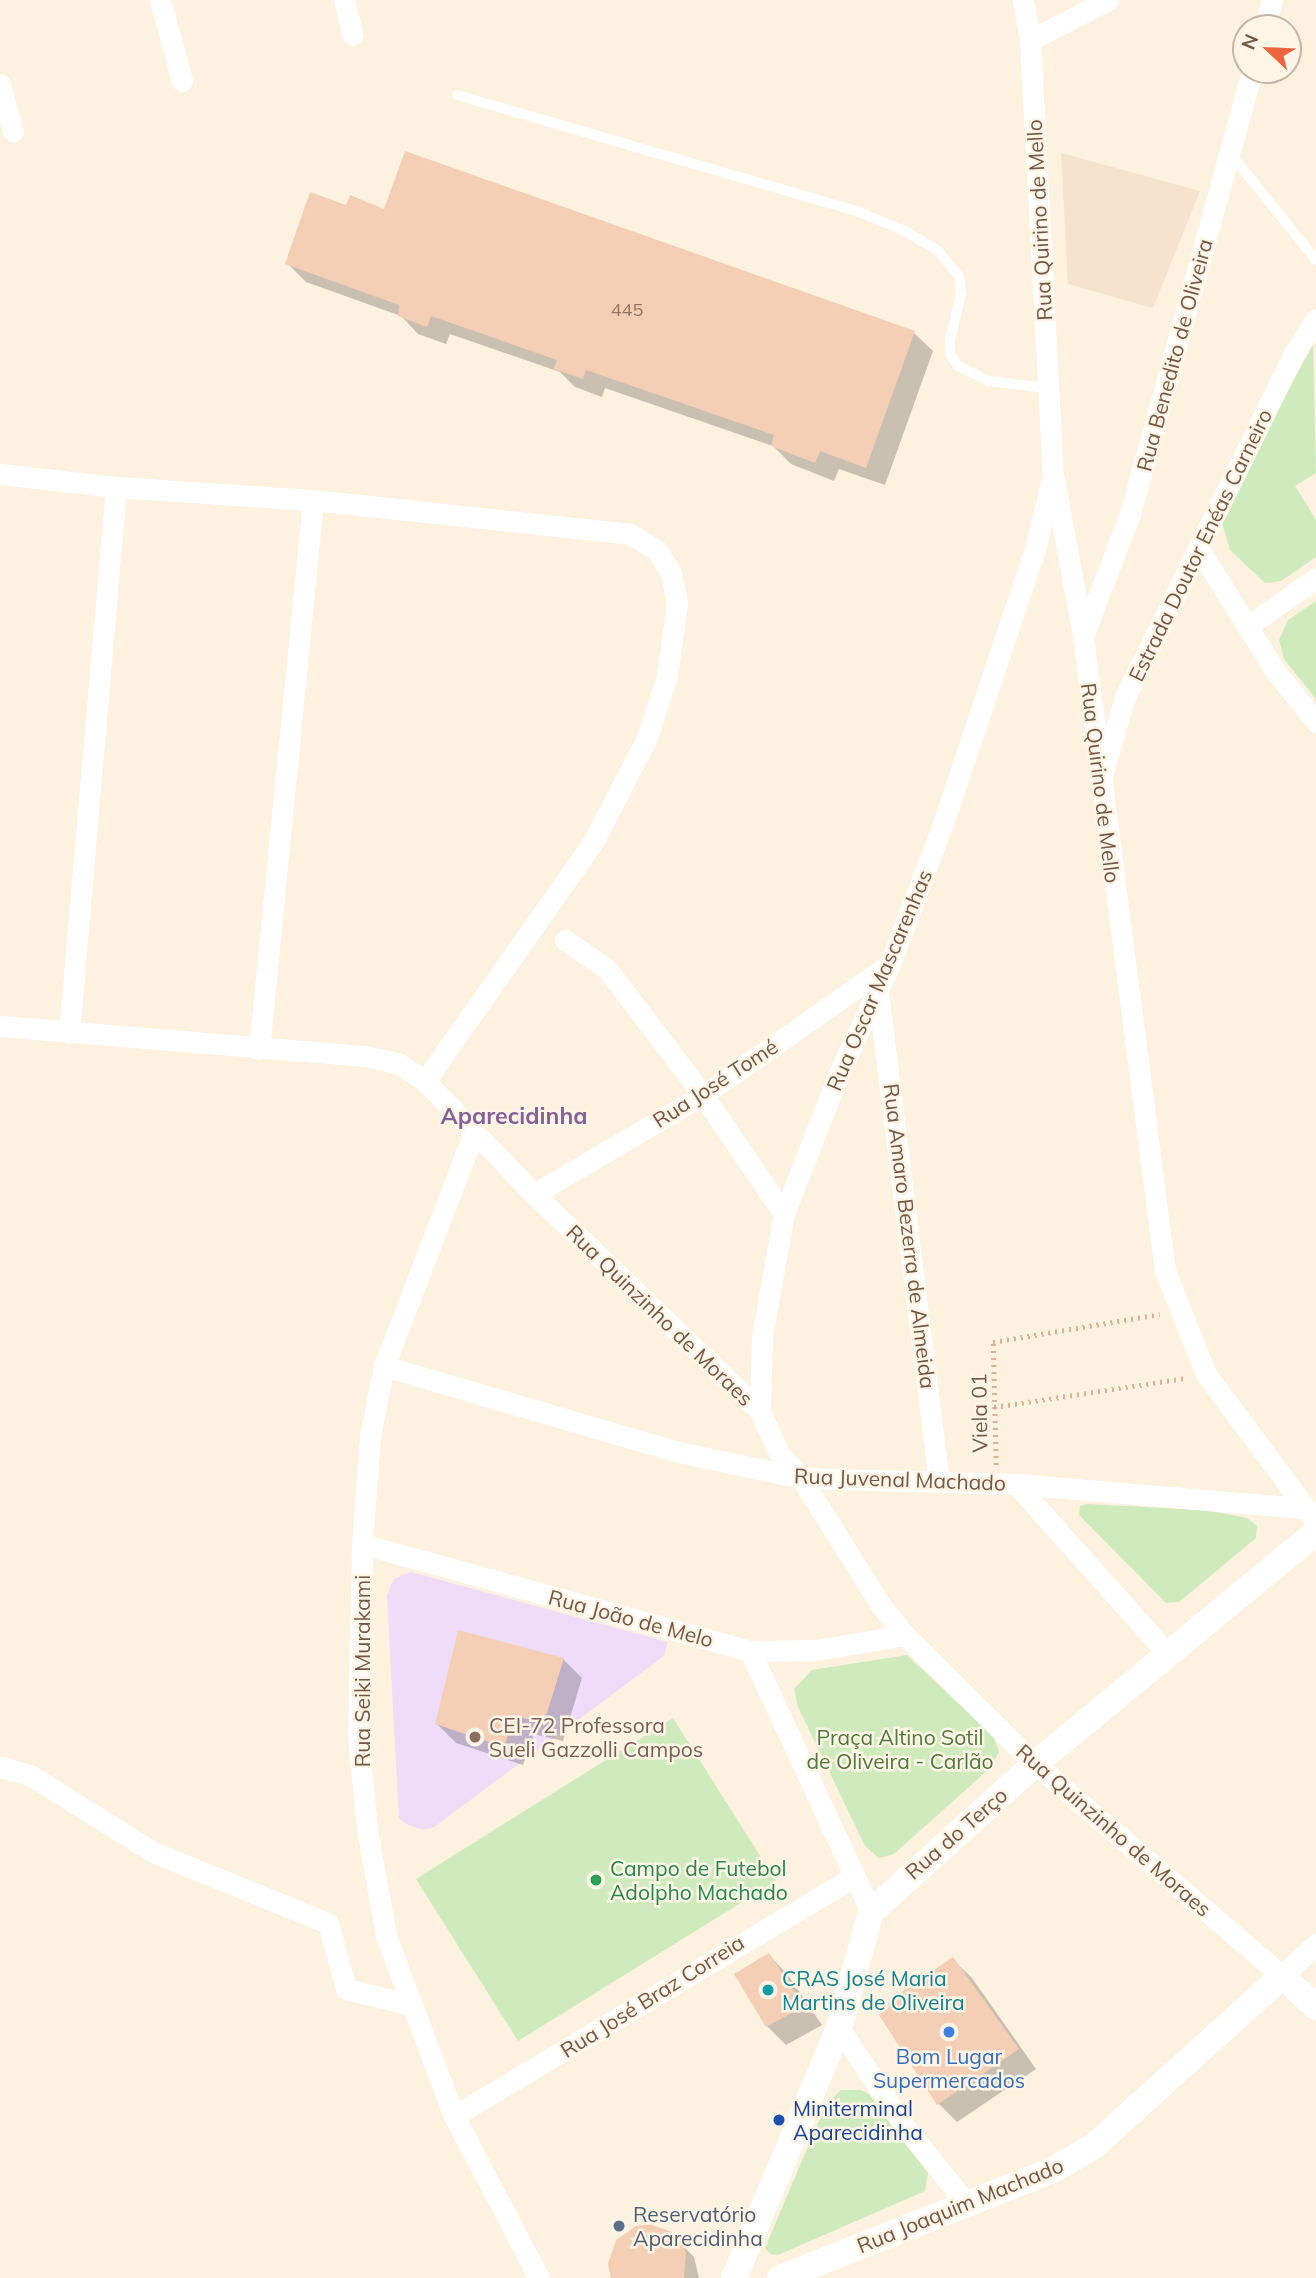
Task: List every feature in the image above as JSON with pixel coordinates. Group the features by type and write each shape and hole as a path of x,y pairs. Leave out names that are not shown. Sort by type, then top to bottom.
{"street":[{"path":"160,0 182,81"},
{"path":"344,0 354,35"},
{"name":"Rua Quirino de Mello","path":"1023,0 1030,40 1053,474 1083,636 1165,1271 1178,1311 1206,1374 1310,1515"},
{"path":"1030,40 1108,0"},
{"path":"0,84 13,131"},
{"name":"Rua Benedito de Oliveira","path":"1083,636 1130,514 1248,84"},
{"name":"Estrada Doutor Enéas Carneiro","path":"1101,778 1125,697 1295,352 1316,319"},
{"path":"0,474 116,487 313,500 629,534 657,550 671,573 676,593 667,676 647,738 593,842 425,1081"},
{"name":"Rua Oscar Mascarenhas","path":"760,1411 762,1336 784,1214 839,1073 890,964 988,696 1035,549 1053,474"},
{"path":"69,1033 116,487"},
{"path":"259,1049 313,500"},
{"path":"1199,549 1276,672 1316,722"},
{"path":"1248,626 1316,578"},
{"path":"565,940 607,969 703,1095 784,1214"},
{"name":"Rua José Tomé","path":"534,1194 703,1095 890,964"},
{"name":"Rua Amaro Bezerra de Almeida","path":"878,992 921,1309 939,1480"},
{"name":"Rua Quinzinho de Moraes","path":"0,1026 376,1059 398,1063 425,1081 534,1194 760,1411 779,1452 801,1478 860,1576 905,1635 1035,1764 1316,2007"},
{"name":"Rua Seiki Murakami","path":"474,1132 384,1366 370,1436 362,1544 358,1737 367,1829 386,1936 454,2116 539,2278"},
{"name":"Rua Juvenal Machado","path":"384,1366 674,1451 801,1478 1006,1484 1310,1515"},
{"path":"1006,1484 1167,1653"},
{"name":"Rua do Terço","path":"871,1912 1035,1764 1316,1532"},
{"name":"Rua João de Melo","path":"362,1544 750,1651 816,1650 905,1635"},
{"path":"734,2278 839,2028 871,1912 852,1878 750,1651"},
{"path":"0,1767 30,1775 164,1857 328,1923 346,1989 412,2006"},
{"name":"Rua José Braz Correia","path":"454,2116 852,1878"},
{"name":"Rua Joaquim Machado","path":"787,2275 1053,2169 1094,2146 1316,1944"},
{"path":"839,2028 905,2127 967,2204"},
{"path":"748,2241 761,2262 787,2275"}],"lane":[{"path":"457,94 649,154 859,212 905,231 937,250 959,276 961,295 950,340 950,354 958,366 989,381 1047,388"},
{"path":"1230,153 1316,260"}],"path":[{"name":"Viela 01","path":"1006,1484 995,1407 993,1342 1178,1311"},
{"path":"995,1407 1206,1374"}],"shaded area":[{"path":"1061,153 1200,191 1153,308 1068,284"},
{"name":"CEI-72 Professora Sueli Gazzolli Campos","path":"411,1572 668,1642 664,1656 434,1827 424,1830 406,1824 399,1818 387,1595 394,1579"}],"green space":[{"path":"1313,345 1316,473 1295,486 1316,520 1316,557 1281,581 1265,583 1230,550 1222,522 1227,501"},
{"path":"1316,601 1316,699 1284,659 1279,640 1288,620"},
{"path":"1087,1504 1205,1510 1247,1518 1257,1526 1256,1538 1179,1602 1166,1603 1079,1515 1080,1506"},
{"name":"Praça Altino Sotil de Oliveira - Carlão","path":"907,1655 994,1737 999,1752 990,1768 894,1854 879,1858 865,1846 798,1707 794,1689 812,1670"},
{"name":"Campo de Futebol Adolpho Machado","path":"673,1718 776,1881 518,2041 416,1879"},
{"path":"841,2090 861,2090 869,2094 928,2173 925,2191 778,2255 770,2254 765,2248 826,2104"}],"building":[{"path":"405,151 915,331 866,468 820,451 815,463 771,446 774,435 586,370 583,379 554,369 557,360 431,316 427,327 398,316 399,305 285,264 310,192 346,205 350,195 384,209"},
{"path":"458,1630 564,1658 544,1723 515,1716 504,1747 435,1724"},
{"name":"CRAS José Maria Martins de Oliveira","path":"769,1953 804,2006 766,2027 734,1974"},
{"name":"Bom Lugar Supermercados","path":"953,1957 1019,2049 937,2105 879,2015 889,2007 888,2001"},
{"path":"649,2224 672,2232 680,2241 686,2253 684,2278 611,2278 608,2264 616,2240 636,2226"}],"place":[{"name":"CEI-72 Professora Sueli Gazzolli Campos","path":"475,1737"},
{"name":"Campo de Futebol Adolpho Machado","path":"596,1880"},
{"name":"CRAS José Maria Martins de Oliveira","path":"768,1990"},
{"name":"Bom Lugar Supermercados","path":"949,2032"},
{"name":"Miniterminal Aparecidinha","path":"779,2120"},
{"name":"Reservatório Aparecidinha","path":"619,2226"}],"district":[{"name":"Aparecidinha","path":"514,1116"}]}
